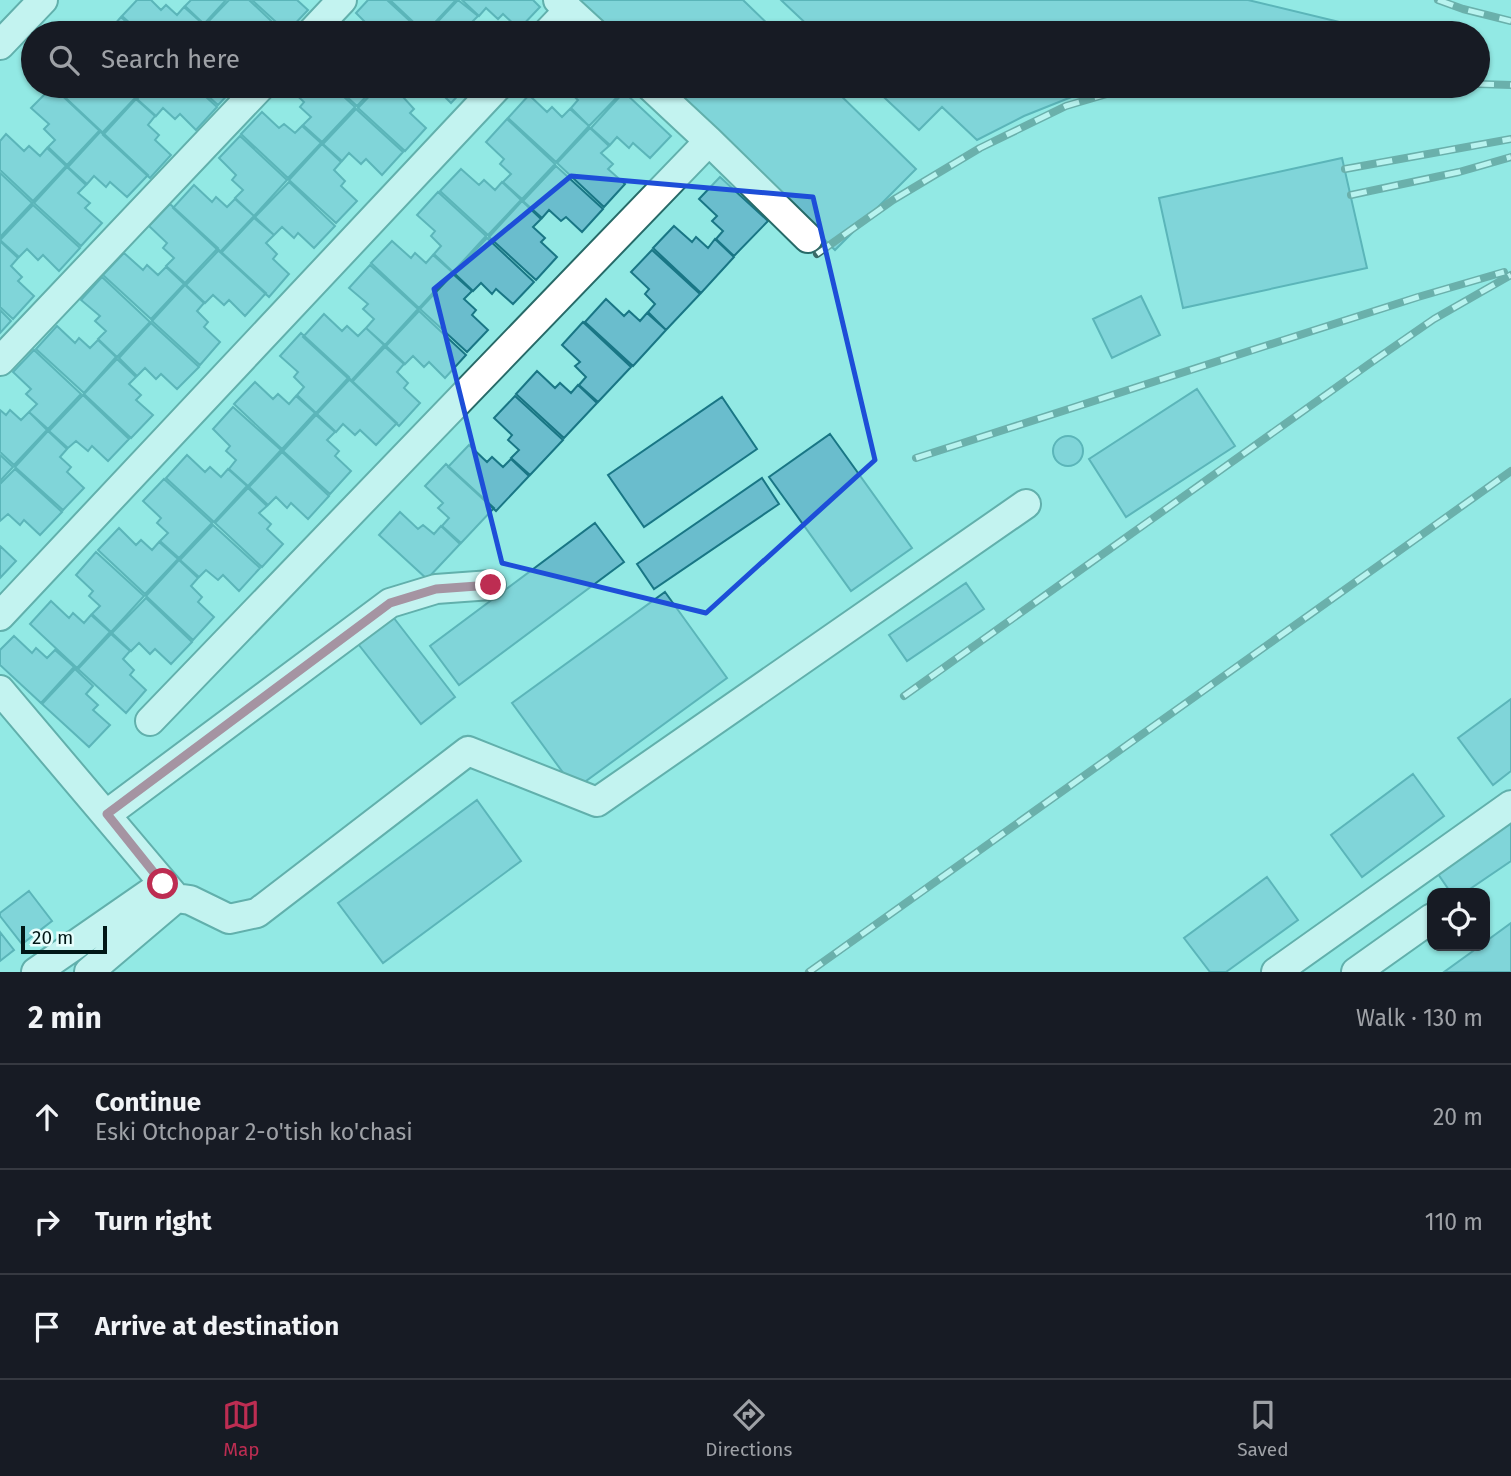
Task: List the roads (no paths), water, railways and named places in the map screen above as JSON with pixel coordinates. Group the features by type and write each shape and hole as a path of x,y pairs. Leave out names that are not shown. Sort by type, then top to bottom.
{"street":[{"path":"23,21 43,0"},
{"path":"322,21 342,0"},
{"path":"554,21 563,5 581,21"},
{"path":"0,45 21,23"},
{"path":"0,361 250,98"},
{"path":"0,616 487,98"},
{"path":"663,98 808,238"},
{"path":"150,721 709,141"},
{"path":"0,690 170,891 229,919 257,913 468,751 597,802 1026,504"},
{"path":"107,814 390,603 436,589 491,585"},
{"path":"1276,972 1511,805"},
{"path":"36,972 170,891"},
{"path":"89,972 170,891"},
{"path":"1356,972 1427,922"}],"railway":[{"path":"1438,0 1511,21"},
{"path":"1490,84 1511,85"},
{"path":"817,254 893,200 980,148 1066,106 1093,98"},
{"path":"1345,169 1511,139"},
{"path":"1351,195 1459,172 1511,157"},
{"path":"916,458 1418,297 1504,272"},
{"path":"904,696 1369,364 1434,319 1511,275"},
{"path":"809,972 1511,471"}]}
